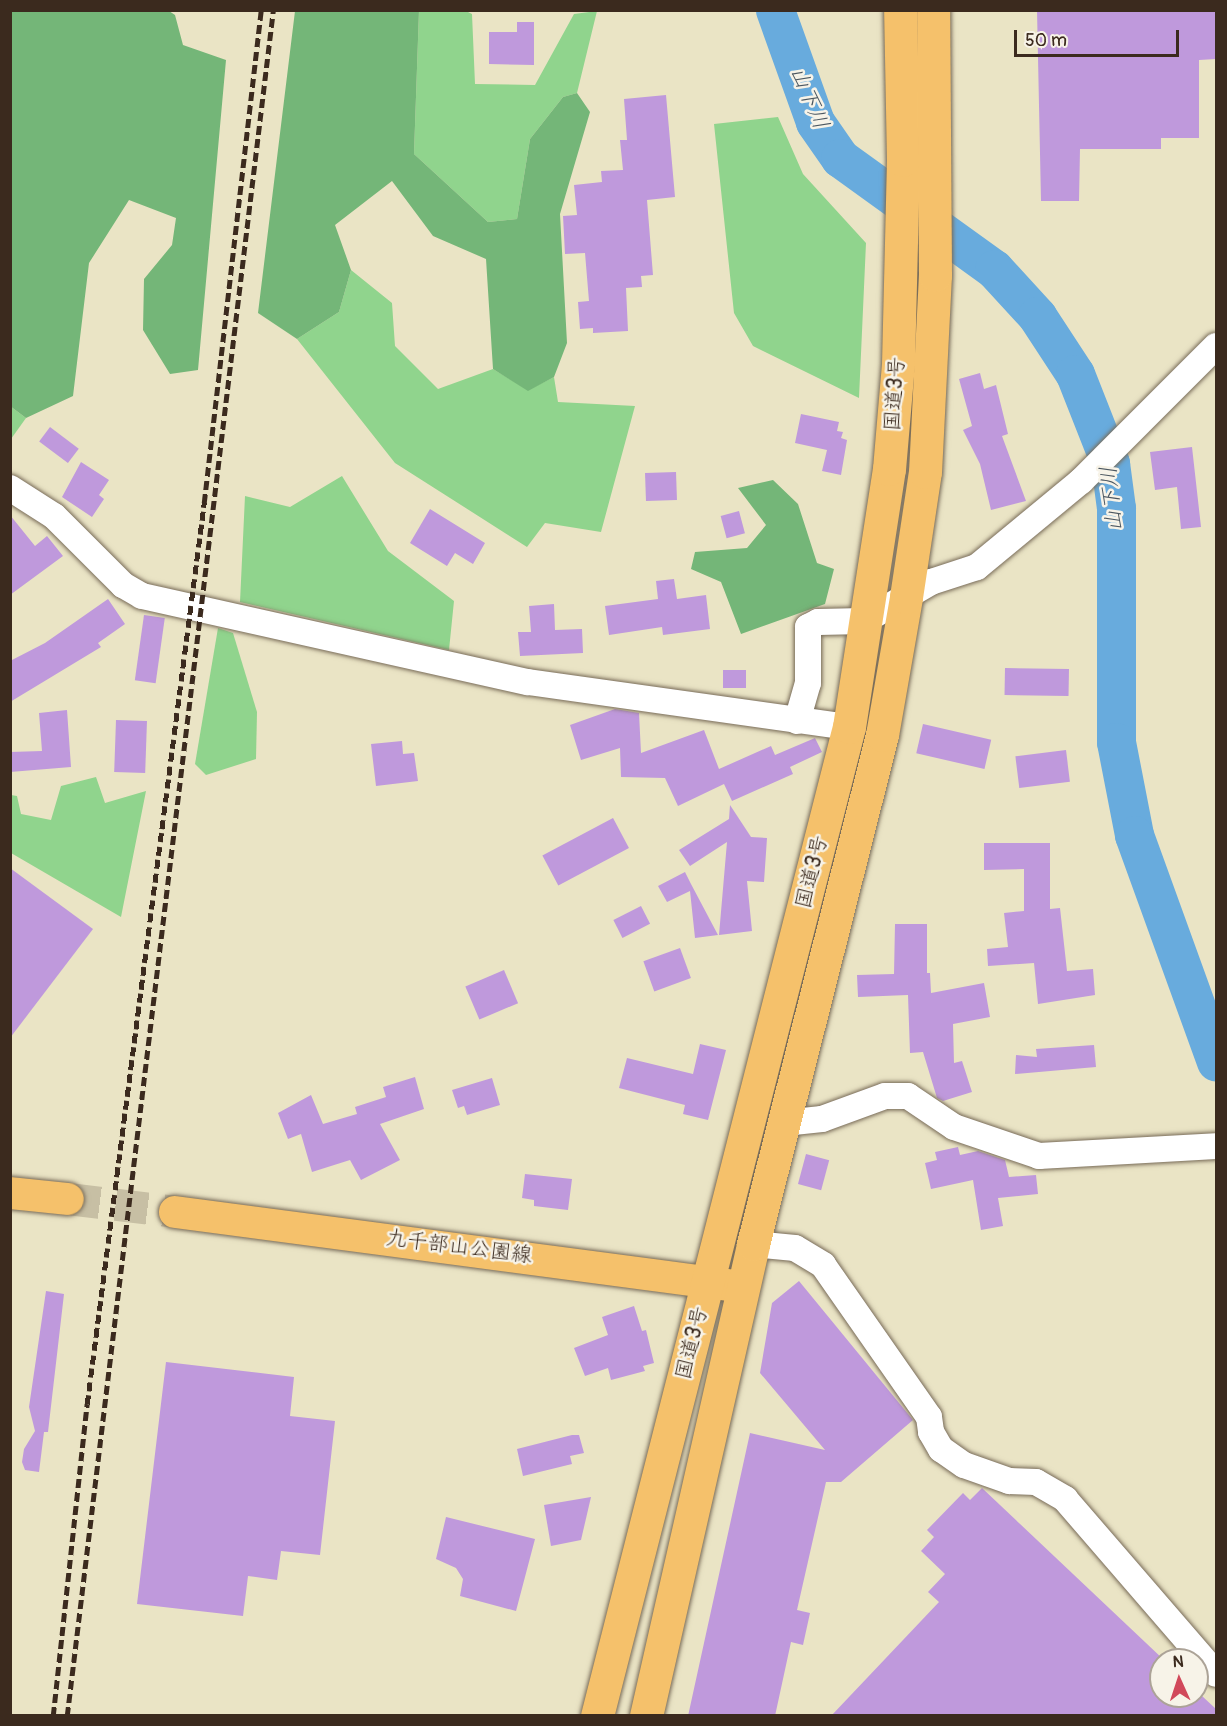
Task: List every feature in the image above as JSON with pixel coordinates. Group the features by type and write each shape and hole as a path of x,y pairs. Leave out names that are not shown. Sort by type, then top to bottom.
{"highway":[{"name":"国道3号","path":"597,1716 849,727 889,469 902,258 900,10"},
{"name":"国道3号","path":"646,1716 753,1244 882,735 906,597 925,471 935,275 933,10"}],"main road":[{"path":"10,1193 68,1199"},
{"name":"九千部山公園線","path":"175,1212 709,1279 743,1287"}],"street":[{"path":"797,721 808,683 808,627 818,622 864,621 931,582 976,567 1088,472 1124,434 1216,346"},
{"path":"10,488 54,516 123,585 142,596 528,681 849,727"},
{"path":"784,1123 822,1119 885,1096 908,1096 954,1127 1039,1156 1216,1146"},
{"path":"753,1244 795,1248 823,1265 929,1417 931,1432 941,1449 964,1465 1009,1481 1036,1482 1065,1499 1216,1674"}],"green space":[{"path":"10,11 169,11 175,15 183,45 226,60 198,370 170,374 143,330 144,279 172,245 176,218 129,200 89,263 73,396 26,418 10,406"},
{"path":"295,11 419,11 414,154 488,222 517,219 530,139 563,97 577,93 590,112 560,214 567,343 554,377 528,391 493,369 486,259 433,236 392,181 335,225 351,270 339,312 297,339 258,313"},
{"path":"419,11 466,11 472,14 475,84 535,85 574,14 597,11 577,93 563,97 530,139 517,219 488,222 414,154"},
{"path":"778,117 803,174 866,243 859,398 753,346 734,313 714,124"},
{"path":"351,270 392,303 395,346 438,389 493,369 528,390 554,377 558,402 635,406 601,532 545,523 527,547 395,463 297,339 339,312"},
{"path":"10,406 26,418 11,439 10,439"},
{"path":"342,476 388,551 454,601 449,650 240,602 245,496 290,507"},
{"path":"773,480 798,504 817,563 834,569 825,604 741,634 721,582 691,569 695,552 747,548 766,525 738,488"},
{"path":"218,628 233,633 257,712 256,759 206,775 195,764"},
{"path":"96,777 105,803 146,791 121,917 11,853 11,795 17,796 21,814 51,820 61,786"}],"building":[{"path":"1037,10 1216,10 1216,59 1199,60 1199,138 1161,138 1161,149 1080,149 1079,201 1041,201"},
{"path":"517,22 534,22 534,65 489,64 489,32 517,32"},
{"path":"666,95 675,197 647,200 653,275 641,276 642,287 626,288 628,331 593,333 593,328 580,329 578,302 589,301 585,253 565,254 563,216 577,215 574,185 602,182 601,171 623,170 620,140 627,140 624,99"},
{"path":"980,373 984,389 996,385 1008,434 1002,436 1026,501 991,510 980,464 963,430 972,426 959,379"},
{"path":"801,414 839,422 837,431 843,432 841,438 847,440 841,475 822,471 827,450 795,443"},
{"path":"50,427 79,449 68,463 39,441"},
{"path":"1192,447 1201,527 1181,529 1177,487 1155,490 1150,452"},
{"path":"81,462 109,480 99,495 104,499 92,517 62,497"},
{"path":"676,472 677,500 646,501 645,473"},
{"path":"430,509 485,543 473,564 455,553 447,566 410,543"},
{"path":"739,511 745,533 727,538 721,516"},
{"path":"10,515 35,546 47,536 63,556 10,595"},
{"path":"674,579 677,599 706,595 710,629 663,635 662,627 609,635 605,606 658,599 656,581"},
{"path":"108,599 125,624 98,643 101,647 10,702 10,661 45,643"},
{"path":"554,604 555,630 582,629 583,653 520,656 518,632 531,632 529,606"},
{"path":"144,615 165,618 156,683 135,680"},
{"path":"1005,668 1069,669 1069,696 1005,695"},
{"path":"723,670 746,670 746,688 723,688"},
{"path":"615,709 639,713 641,753 704,730 719,769 771,746 775,755 815,738 822,752 790,767 793,774 732,801 724,784 678,806 665,778 621,777 620,748 581,760 570,725"},
{"path":"67,710 71,767 10,772 10,752 42,751 39,713"},
{"path":"116,720 147,721 145,773 114,772"},
{"path":"923,724 991,740 984,769 916,753"},
{"path":"402,741 403,754 414,753 418,781 376,786 371,744"},
{"path":"1066,750 1070,782 1019,788 1015,756"},
{"path":"730,805 751,837 767,838 764,882 747,881 752,931 719,935 727,842 690,866 679,850 729,819"},
{"path":"613,818 629,848 558,886 542,856"},
{"path":"984,843 1050,843 1050,909 1060,908 1067,971 1093,969 1095,995 1038,1004 1034,963 988,966 987,949 1008,947 1004,913 1024,911 1024,869 984,870"},
{"path":"10,868 93,929 10,1038"},
{"path":"685,872 718,935 695,938 690,891 667,902 658,886"},
{"path":"641,906 650,924 622,938 613,920"},
{"path":"895,924 927,924 927,973 930,973 931,993 984,983 990,1017 953,1024 954,1063 962,1061 972,1092 943,1101 937,1098 923,1052 910,1053 908,995 858,997 857,975 894,974"},
{"path":"680,948 691,978 654,991 643,961"},
{"path":"504,970 518,1003 479,1020 465,986"},
{"path":"700,1044 726,1050 708,1120 683,1114 685,1105 619,1088 627,1058 693,1074"},
{"path":"1094,1045 1096,1067 1015,1074 1016,1055 1037,1057 1036,1049"},
{"path":"415,1077 424,1109 380,1124 400,1160 361,1180 350,1160 312,1172 301,1134 288,1139 278,1113 311,1095 323,1124 357,1114 355,1107 386,1097 383,1087"},
{"path":"492,1078 500,1105 467,1115 464,1106 458,1108 452,1090"},
{"path":"958,1147 960,1155 978,1151 1005,1160 1009,1177 1036,1175 1038,1194 998,1198 1003,1226 981,1230 973,1180 931,1189 925,1163 937,1160 935,1152"},
{"path":"806,1154 829,1160 821,1190 798,1184"},
{"path":"525,1174 572,1179 568,1210 534,1206 534,1200 522,1198"},
{"path":"799,1281 913,1420 841,1482 826,1482 797,1610 810,1613 803,1645 791,1642 775,1716 688,1716 750,1433 825,1450 760,1373 772,1303"},
{"path":"46,1291 64,1294 48,1432 44,1432 39,1472 25,1470 22,1462 24,1449 35,1431 29,1407"},
{"path":"634,1306 642,1331 646,1330 654,1363 643,1366 645,1371 611,1380 608,1368 585,1376 574,1348 608,1335 602,1317"},
{"path":"166,1362 294,1377 290,1416 335,1421 320,1555 281,1551 277,1580 248,1576 243,1616 137,1604"},
{"path":"579,1435 584,1453 570,1456 572,1464 523,1476 517,1449"},
{"path":"982,1488 1151,1648 1149,1648 1149,1708 1209,1708 1209,1702 1216,1709 1216,1716 831,1716 939,1602 928,1592 945,1574 921,1551 934,1537 927,1530 963,1493 970,1500"},
{"path":"591,1497 581,1540 551,1546 544,1505"},
{"path":"446,1517 535,1539 516,1611 460,1596 463,1579 456,1568 436,1559"}],"waterway":[{"name":"山下川","path":"775,10 815,122 840,158 994,269 1037,316 1075,374 1110,463 1116,508 1116,742 1134,835 1216,1062"},
{"path":"1202,1026 1216,1007"}],"tunnel":[{"path":"68,1199 175,1212"}],"railway":[{"path":"53,1716 87,1404 204,503 261,10"},
{"path":"67,1716 273,10"}]}
